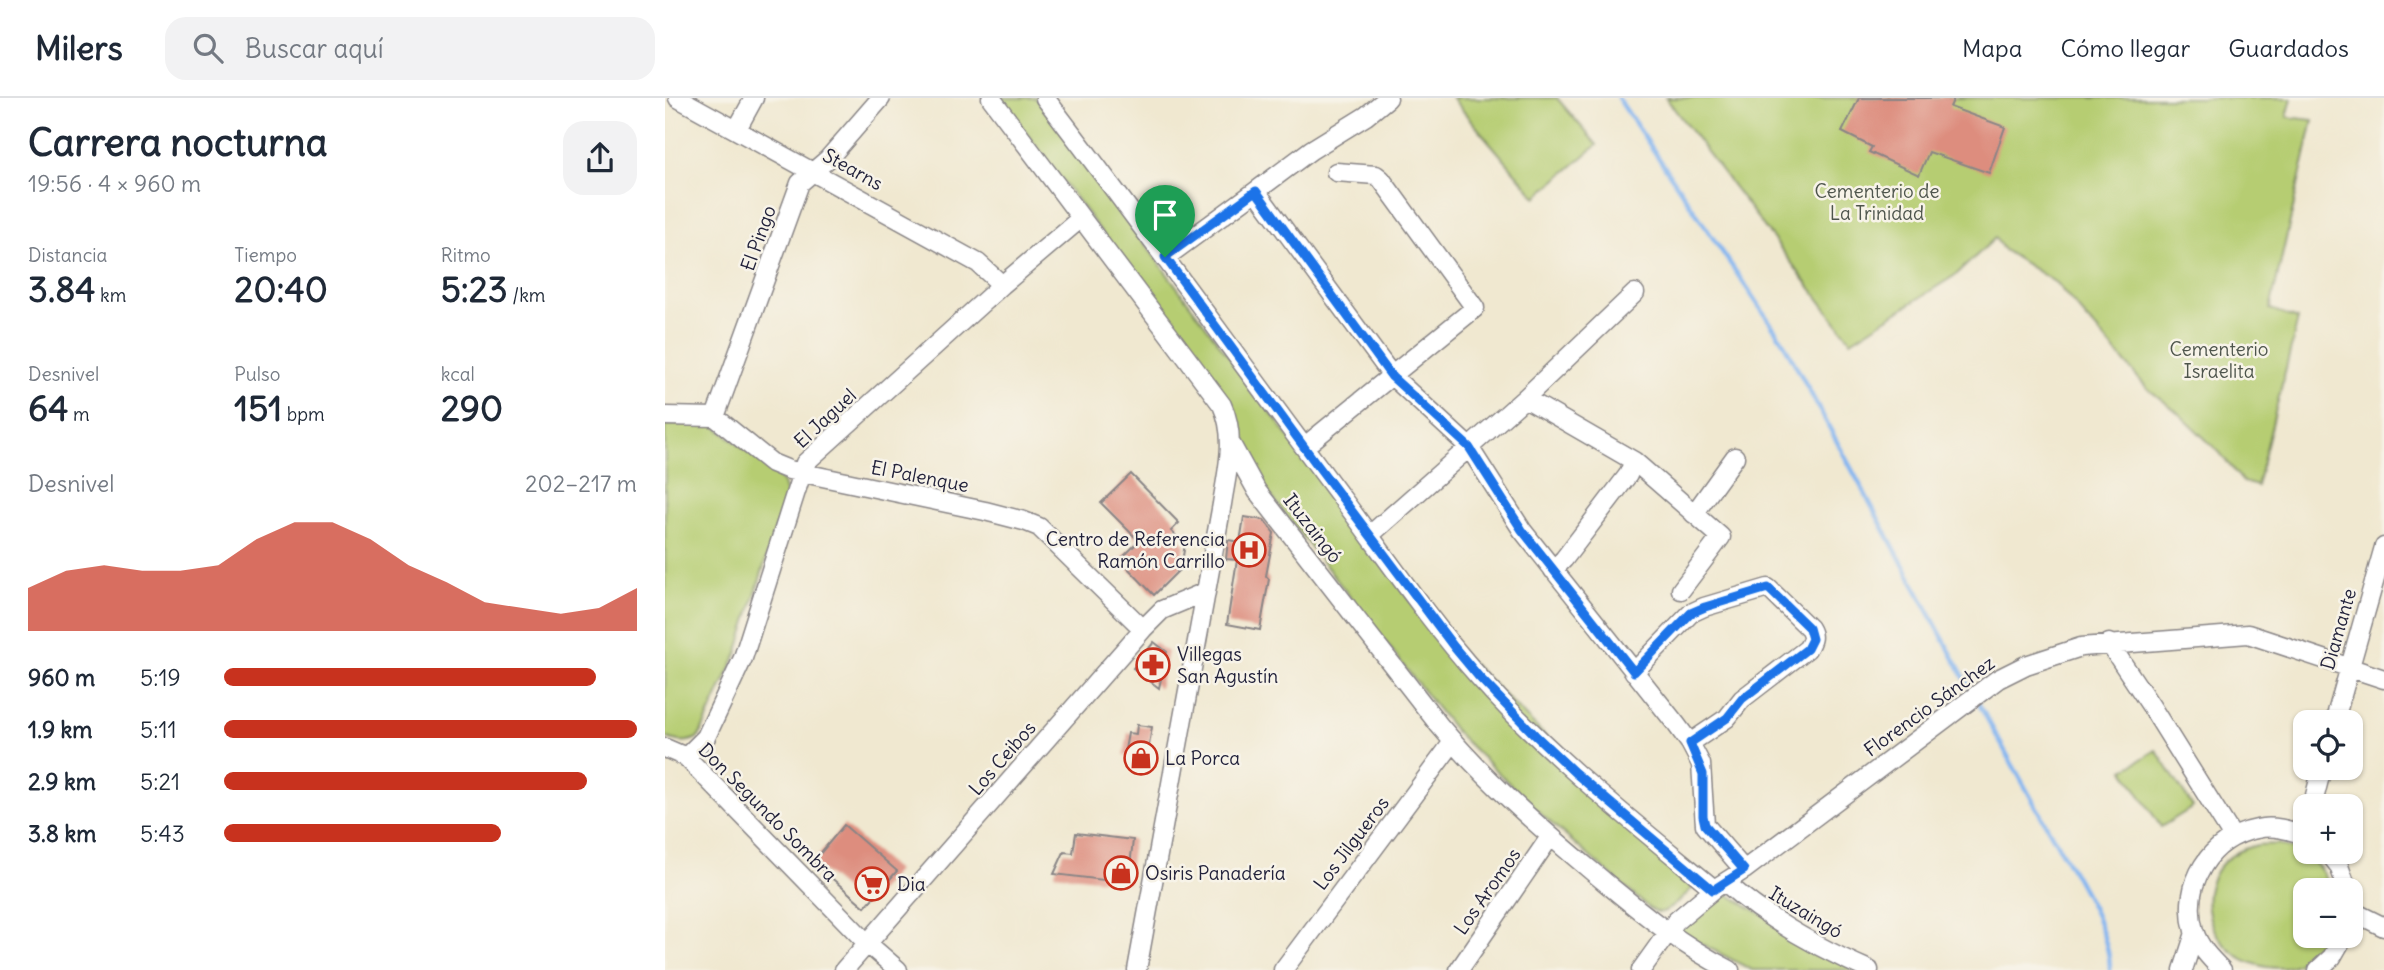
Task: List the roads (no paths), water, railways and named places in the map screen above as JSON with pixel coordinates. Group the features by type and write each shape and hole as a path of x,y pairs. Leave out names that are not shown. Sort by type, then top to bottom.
{"street":[{"name":"Stearns","path":"678,98 978,263 1002,285"},
{"path":"737,130 754,98"},
{"name":"El Pingo","path":"715,417 800,183 828,159 881,98"},
{"name":"Ituzaingó","path":"991,98 1221,405 1230,424 1230,442 1257,491 1453,742 1550,836 1686,947 1730,970"},
{"name":"Ituzaingó","path":"1045,98 1454,647 1508,708 1574,772 1720,886 1805,938 1869,970"},
{"path":"1165,257 1311,150 1366,116 1388,98"},
{"path":"1304,447 1475,308 1376,174 1336,172"},
{"path":"1256,191 1392,377 1469,447 1522,530 1690,743 1703,774 1705,825 1744,870"},
{"name":"El Jaguel","path":"686,757 706,737 743,658 806,463 1002,285 1080,219"},
{"path":"1370,535 1525,398 1635,293"},
{"path":"1525,398 1634,461 1721,537 1681,590"},
{"path":"665,416 715,417"},
{"name":"El Palenque","path":"715,417 772,463 801,474 985,511 1031,523 1039,527 1143,629"},
{"path":"1137,970 1222,504 1230,442"},
{"path":"1694,514 1735,457"},
{"path":"1553,570 1628,475 1634,461"},
{"path":"1222,504 1230,495 1239,491 1257,491"},
{"name":"Diamante","path":"2337,710 2384,547"},
{"path":"1634,672 1691,613 1768,588 1809,628 1812,639 1807,649 1742,699 1727,718 1690,743"},
{"name":"Los Ceibos","path":"845,970 1143,629 1162,610 1205,592"},
{"name":"Florencio Sánchez","path":"1641,970 1676,921 1720,886 1954,710 1998,679 2026,665 2081,647 2109,643 2248,634 2384,680"},
{"path":"2109,643 2233,837"},
{"name":"Los Jilgueros","path":"1283,970 1453,742"},
{"name":"Don Segundo Sombra","path":"665,748 686,757 867,943 898,970"},
{"path":"2222,970 2206,954 2195,933 2190,910 2193,887 2202,865 2217,847 2233,837 2259,828 2283,828 2293,831"},
{"name":"Los Aromos","path":"1458,970 1550,836"},
{"path":"2363,916 2384,927"},
{"path":"2183,970 2195,933"},
{"path":"2318,970 2337,948"}],"waterway":[{"path":"1618,98 1782,340 1972,692"},
{"path":"1976,699 2089,901 2104,937 2110,970"}],"place":[{"name":"Centro de Referencia Ramón Carrillo","path":"1249,550"},
{"name":"Villegas San Agustín","path":"1153,665"},
{"name":"La Porca","path":"1141,758"},
{"name":"Osiris Panadería","path":"1121,873"},
{"name":"Dia","path":"872,884"}],"park label":[{"name":"Cementerio de La Trinidad","path":"1877,202"},
{"name":"Cementerio Israelita","path":"2219,360"}]}
